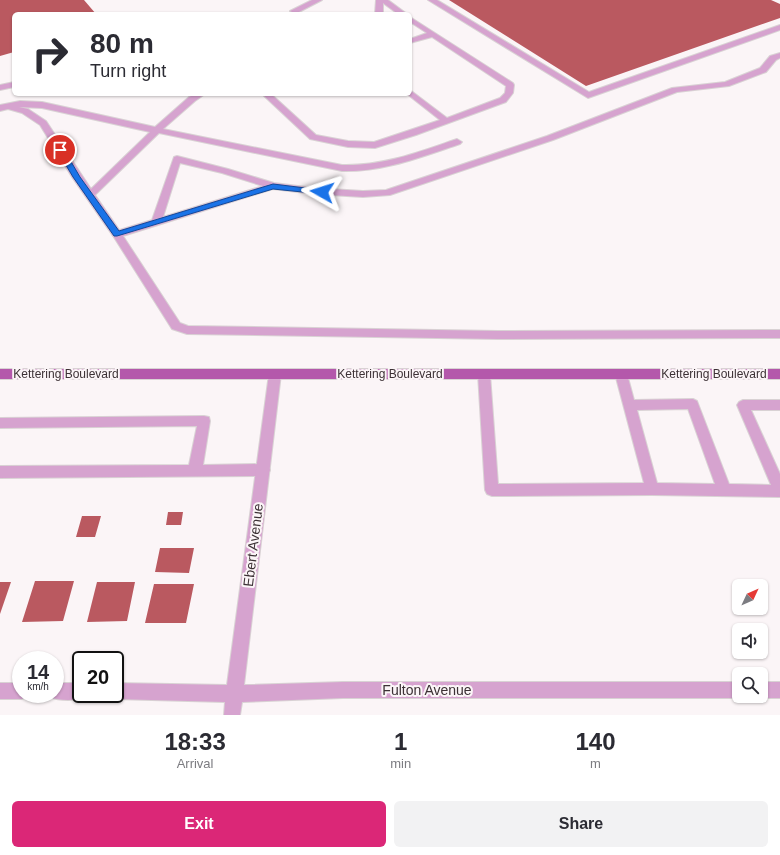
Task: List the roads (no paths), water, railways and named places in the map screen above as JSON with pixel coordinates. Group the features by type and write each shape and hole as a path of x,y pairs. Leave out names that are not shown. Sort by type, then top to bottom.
{"main road":[{"name":"Kettering Boulevard","path":"0,374 780,374"}],"street":[{"path":"298,12 318,0"},
{"path":"379,12 380,0"},
{"path":"383,0 400,12"},
{"path":"432,0 588,95 780,27"},
{"path":"268,96 313,137 348,144 375,145 503,100 509,93 510,85 412,20"},
{"path":"412,40 433,34"},
{"path":"156,222 177,159 225,171 273,186 314,192 363,194 387,193 550,138 675,90 726,84 762,70 773,58 780,55"},
{"path":"0,88 12,85"},
{"path":"412,94 446,121"},
{"path":"90,195 157,130 197,96"},
{"path":"3,107 26,104 42,105 342,168 357,169 387,166 456,142"},
{"path":"3,107 25,111 43,122 77,177 117,234 176,326 187,330 498,335 780,334"},
{"path":"117,234 273,186"},
{"name":"Ebert Avenue","path":"232,715 275,374"},
{"path":"484,374 492,490 652,489 780,491 743,405 780,405"},
{"path":"621,374 652,489"},
{"path":"630,405 692,404 724,490"},
{"path":"0,423 204,421 195,471"},
{"path":"0,472 263,470"},
{"name":"Fulton Avenue","path":"124,691 234,694 343,690 732,690"},
{"path":"768,690 780,690"},
{"path":"0,691 12,691"}]}
